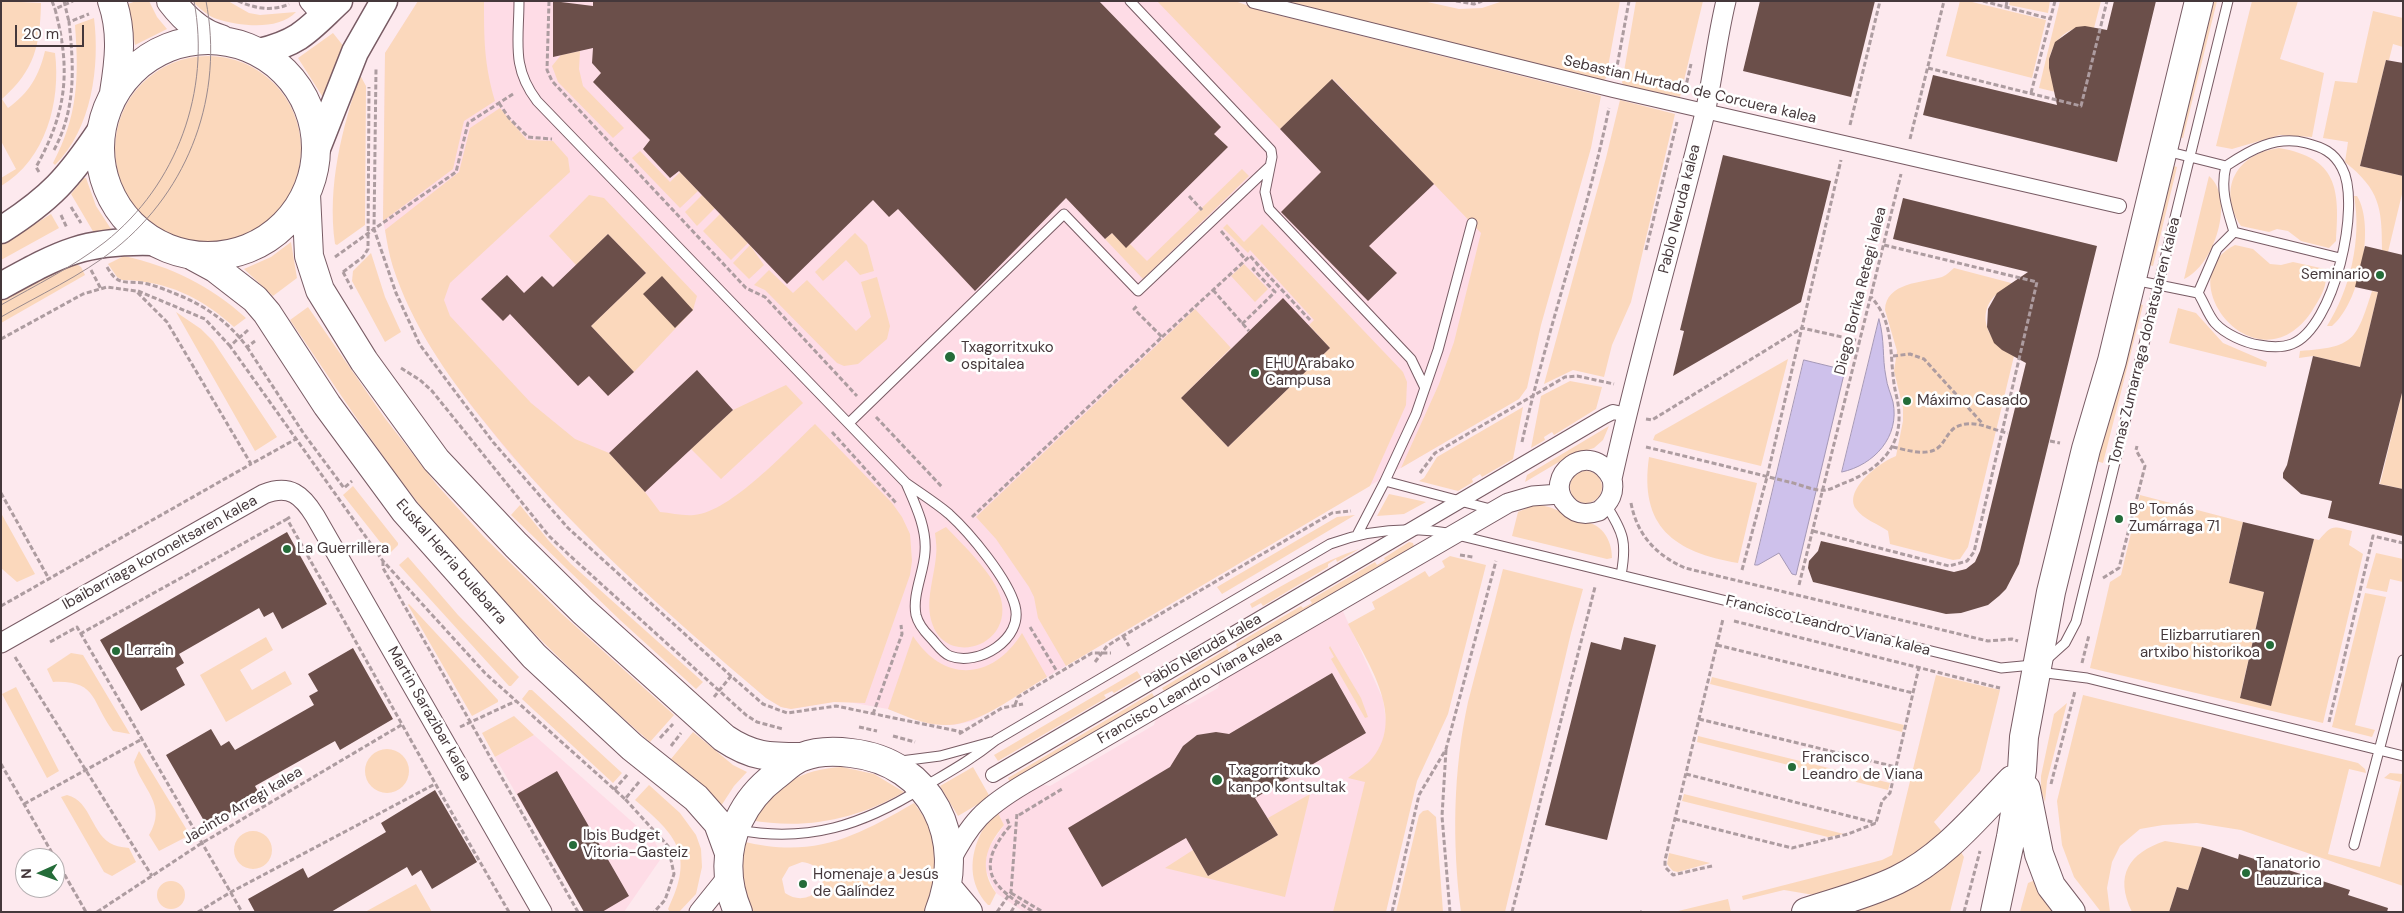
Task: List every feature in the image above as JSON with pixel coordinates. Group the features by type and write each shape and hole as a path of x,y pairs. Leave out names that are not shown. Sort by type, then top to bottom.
{"main road":[{"path":"112,1 119,38 114,93"},
{"path":"171,1 198,28 211,36 225,40 259,52 276,63 302,93 315,130 314,173 306,194 288,221 268,239 231,254 211,257 191,255 172,250 154,242 128,221 110,194 100,163 101,130 106,111 114,93 126,76 142,62 159,51 178,43 198,40 225,40"},
{"path":"316,151 355,52 384,1"},
{"name":"Tomas Zumarraga dohatsuaren kalea","path":"1995,912 2011,837 2017,775 2051,592 2086,449 2109,370 2132,279 2199,1"},
{"path":"259,52 292,42 324,6"},
{"path":"1,230 34,209 51,195 68,177 101,130"},
{"path":"306,194 309,256 320,290 364,361 436,460 485,513 583,611 724,738 758,756 802,757 842,752 882,760 911,778 935,804 944,825 948,844 945,888 968,912"},
{"path":"1,286 60,254 78,248 104,243 154,242"},
{"name":"Euskal Herria bulebarra","path":"191,255 215,268 254,299 267,313 327,405 405,512 534,656 632,747 696,798 727,845"},
{"path":"738,912 732,899 727,845 743,810 755,795 766,783 802,757"},
{"path":"1806,912 1887,884 1915,870 1955,838 2017,775 2039,854 2051,886 2071,912"},
{"name":"Tomas Zumarraga dohatsuaren kalea","path":"1976,912 2017,775"}],"street":[{"name":"Sebastian Hurtado de Corcuera kalea","path":"1254,1 1705,111 2119,206"},
{"name":"Pablo Neruda kalea","path":"1612,479 1622,435 1636,417 1632,389 1670,251 1705,111 1726,1"},
{"name":"Pablo Neruda kalea","path":"994,775 1605,416 1613,412 1636,417"},
{"path":"1588,460 1603,465 1612,479 1614,488 1606,506 1599,511 1580,513 1571,510 1560,494 1561,478 1565,470 1572,464 1588,460 1607,448 1622,435"},
{"name":"Ibaibarriaga koroneltsaren kalea","path":"3,642 264,494 276,489 285,490 302,498 312,512"},
{"name":"Francisco Leandro Viana kalea","path":"945,888 970,827 997,800 1495,510 1508,503 1532,496 1560,494"},
{"name":"Martin Sarazibar kalea","path":"312,512 542,912"},
{"path":"699,912 727,845"}],"lane":[{"path":"519,1 518,52 520,74 525,86 537,101 906,483 950,515 993,565 1016,607 1016,623 1010,634 985,656 965,658 949,656 926,632 916,615 916,594 926,550 922,524 906,483"},
{"path":"1130,1 1271,150 1265,192 1269,209 1411,359 1425,388"},
{"name":"Tomas Zumarraga dohatsuaren kalea","path":"2036,668 2065,643 2076,622 2228,1"},
{"path":"2132,279 2198,293 2216,323 2231,334 2251,344 2271,347 2293,344 2310,331 2322,314 2340,258 2350,201 2342,168 2325,148 2302,142 2279,140 2242,155 2226,166 2222,181 2225,204 2234,232"},
{"path":"2163,150 2226,166"},
{"path":"849,424 1064,214 1138,291 1270,166"},
{"path":"1357,535 1386,481 1425,388 1438,350 1472,223"},
{"path":"2234,232 2340,258"},
{"path":"2198,293 2217,249 2234,232"},
{"path":"1386,481 1495,510"},
{"path":"1606,506 1623,533 1625,545 1621,575"},
{"name":"Pablo Neruda kalea","path":"996,740 1330,544 1357,535 1382,530 1413,529 1453,534"},
{"name":"Francisco Leandro Viana kalea","path":"1453,534 2001,668 2036,668"},
{"path":"2354,845 2403,660"},
{"path":"2036,668 2403,756"},
{"path":"727,845 778,835 816,832 843,826 871,816 973,759 996,740"},
{"path":"882,760 914,761 996,740"}],"path":[{"path":"52,1 55,9"},
{"path":"64,1 70,22"},
{"path":"238,1 252,7 271,9 294,1"},
{"path":"549,1 547,70 552,81 746,288 765,296 944,489"},
{"path":"1456,1 1474,4 1482,1"},
{"path":"1742,570 1769,477 1802,328 1880,1"},
{"name":"Diego Borika Retegi kalea","path":"1799,585 1944,1"},
{"path":"1983,1 2051,19"},
{"path":"2006,7 2008,1"},
{"path":"2031,93 2055,1"},
{"path":"1928,68 2081,106 2107,1"},
{"path":"547,70 468,123 456,172 374,229 396,293 420,345 492,442 568,528 731,676"},
{"path":"499,103 509,118 528,137 553,139 559,145"},
{"path":"1813,532 1949,566 1967,561 1974,552 2037,282 1884,244"},
{"path":"972,518 1250,256 1310,320"},
{"path":"1242,324 1275,292 1253,268 1258,264"},
{"path":"343,272 355,296"},
{"path":"1,339 83,294 107,287 136,291 205,319 230,346"},
{"path":"1213,290 1249,331"},
{"path":"136,291 167,322 251,464"},
{"path":"1646,446 1822,490 1858,477 1884,459 1893,447 1899,427 1900,409 1892,377 1893,356 1889,329 1880,307 1871,297"},
{"path":"1139,303 1134,309 1162,337"},
{"path":"1652,420 1802,328 1860,341"},
{"path":"1893,356 1910,354 1924,360 1983,424 2008,433"},
{"path":"397,364 432,391 549,536 567,553 746,715 768,726 788,730"},
{"path":"1400,485 1422,472 1434,453 1565,376 1577,376 1632,389"},
{"path":"1636,417 1642,428"},
{"path":"1893,447 1912,451 1933,450 1940,446 1957,426 1983,424"},
{"path":"831,431 900,508"},
{"path":"1,606 296,438"},
{"path":"2101,586 2104,577 2119,568 2145,466 2136,450 2138,440"},
{"path":"2050,441 2060,443"},
{"path":"80,634 287,519 312,512 334,492"},
{"path":"1,493 49,579"},
{"path":"1630,497 1637,523 1649,544 1661,556 1685,568 1988,641 2012,639 2017,640 2019,643"},
{"path":"1094,663 1107,646 1332,513 1355,510 1377,498"},
{"path":"965,511 978,525"},
{"path":"287,519 417,749 434,784 509,912"},
{"path":"2328,729 2373,536 2403,543"},
{"path":"1452,553 1478,558"},
{"path":"1487,560 1504,564"},
{"path":"383,561 383,568 578,912"},
{"path":"1586,585 1604,589"},
{"path":"1512,912 1595,587"},
{"path":"1714,616 2000,688"},
{"path":"1712,866 1673,875 1668,872 1665,860 1723,619"},
{"path":"873,714 902,634 901,621"},
{"path":"1028,622 1058,673"},
{"path":"77,628 242,912"},
{"path":"2049,791 2090,631"},
{"path":"3,642 152,876"},
{"path":"1122,647 1128,644"},
{"path":"1717,645 1913,693"},
{"path":"1011,712 1018,698 1092,653 1110,654 1116,651"},
{"path":"1876,823 1882,801 1890,793 1919,667"},
{"path":"417,749 470,721 516,701"},
{"path":"966,748 955,739 961,731 1002,708 1025,704"},
{"path":"1699,719 1896,767"},
{"name":"Jacinto Arregi kalea","path":"98,912 202,843 403,724"},
{"path":"852,726 920,742"},
{"path":"24,804 142,739"},
{"path":"1446,747 1442,816 1450,912"},
{"path":"1,764 86,912"},
{"path":"614,790 630,771"},
{"path":"1686,774 1876,823"},
{"path":"198,912 231,892 434,784"},
{"path":"997,800 1010,826 993,850 991,870 1000,889 1034,912"},
{"path":"1675,819 1792,848 1848,834 1876,823"},
{"path":"1964,912 1981,847"},
{"path":"1011,892 1043,912"},
{"path":"1011,912 1017,902"}],"shaded area":[{"path":"1,1 41,3 39,32 34,56 22,78 2,99 8,108 22,96 32,83 40,68 45,51 55,53 56,71 52,109 47,128 39,145 29,161 16,175 1,186 1,178 16,169 1,141"},
{"path":"136,1 149,1 157,17 167,29 135,45 128,4"},
{"path":"192,1 228,1 249,13 260,15 296,12 279,22 258,25 237,24 214,18"},
{"name":"Txagorritxuko ospitalea","path":"418,1 1194,1 1527,95 1444,443 1329,509 973,721 954,725 929,724 888,709 848,702 834,702 791,709 781,707 766,698 660,606 556,505 509,453 469,403 428,343 408,305 393,267 383,221 385,53"},
{"path":"418,1 484,1 485,51 495,101 464,121 453,169 383,221 385,53"},
{"path":"1157,1 1235,1 1266,12 1601,96 1591,148 1541,325 1527,388 1519,399 1401,468 1439,384 1454,342 1481,233 1333,79 1280,129"},
{"path":"1281,1 1423,1 1459,9 1482,8 1503,1 1620,1 1606,78 1603,81"},
{"path":"1636,1 1703,1 1680,97 1625,86 1622,83"},
{"path":"1960,1 1968,1 2046,20 2032,78 1946,56"},
{"path":"2010,1 2050,1 2048,13 2009,5"},
{"path":"2060,1 2101,1 2094,28 2078,28 2065,34 2055,44 2049,59 2068,95 2039,88"},
{"path":"2210,1 2217,1 2183,138 2177,137"},
{"path":"2252,1 2298,1 2280,59 2324,73 2312,137 2280,135 2232,149 2216,146"},
{"path":"2373,11 2403,18 2403,47 2393,44 2389,60 2386,60 2360,166 2403,176 2403,190 2388,252 2382,250 2380,211 2377,201 2366,182 2345,162 2348,142 2323,138 2335,81 2357,83"},
{"path":"94,18 96,56 91,96 78,134 68,150 55,165 53,163 68,129 75,96 77,62 75,25"},
{"path":"333,33 345,48 324,99 298,58"},
{"path":"580,51 579,69 583,86 624,128 613,138 558,82 552,66 561,55"},
{"path":"208,56 244,63 274,83 294,113 301,149 294,185 274,215 244,235 208,242 172,235 142,215 122,185 115,149 122,113 142,83 172,63"},
{"path":"360,75 366,86 365,225 337,245 335,244 333,222 335,179 347,116"},
{"path":"1620,100 1675,114 1631,302 1612,345 1604,377 1573,370 1544,384 1606,158"},
{"path":"500,108 527,140 553,141 568,158 570,172 450,283 444,300 450,316 531,403 575,439 609,453 645,492 660,512 694,515 709,511 725,503 758,478 815,424 892,503 902,517 910,534 912,561 910,575 865,703 834,702 791,709 781,707 766,698 654,600 582,531 483,420 456,385 431,347 409,308 401,288 390,258 385,230 459,172 470,128"},
{"path":"2279,148 2313,159 2324,168 2331,178 2335,191 2337,222 2336,241 2329,248 2301,241 2288,231 2277,229 2269,232 2241,226 2234,212 2231,187 2235,175 2252,158"},
{"path":"640,151 670,182 680,172 698,191 680,208 632,158"},
{"path":"2170,165 2177,167 2153,266 2146,264"},
{"path":"1242,169 1249,176 1143,279 1105,239 1112,233 1126,247 1130,244 1147,261"},
{"path":"2209,176 2217,186 2221,200 2218,231 2204,261 2195,272 2184,279"},
{"path":"86,178 96,206 111,229 94,233 71,194"},
{"path":"589,195 604,198 697,296 693,310 634,372 591,326 646,273 608,234 576,265 549,236"},
{"path":"702,195 715,208 697,226 685,212"},
{"path":"2354,196 2357,196 2365,226 2362,264 2350,301 2342,315 2332,326 2327,326 2342,297 2352,264 2356,229"},
{"path":"51,214 59,228 1,260 1,245"},
{"path":"720,214 748,243 731,260 703,231"},
{"path":"1227,224 1244,242 1262,224 1403,372 1407,382 1406,405 1370,486 1066,666 1038,618 1034,597 1029,587 996,539 976,517 1195,309 1231,348 1181,398 1228,447 1330,348 1309,325 1314,320 1250,250 1248,253 1223,228"},
{"path":"855,233 867,245 874,271 860,275 846,260 823,281 815,272"},
{"path":"291,242 297,278 273,296 244,269 271,257"},
{"path":"750,245 764,265 749,279 733,263"},
{"path":"2235,245 2253,249 2270,264 2281,265 2293,262 2325,269 2326,280 2321,296 2312,311 2290,333 2267,340 2246,335 2227,321 2215,302 2210,281 2216,261"},
{"path":"371,253 385,297 401,332 385,342 352,281 353,271"},
{"path":"124,256 158,265 189,279 219,296 246,318 234,327 222,316 196,299 169,287 122,280 117,277 108,264"},
{"path":"72,261 81,267 85,275 1,323 1,300"},
{"path":"1244,264 1268,289 1255,302 1231,276"},
{"path":"1954,268 2015,284 2002,290 1992,298 1987,308 1988,329 1993,339 2014,356 1968,547 1960,559 1953,560 1890,544 1888,531 1863,516 1856,509 1853,502 1859,485 1865,478 1881,464 1896,456 1903,421 1903,408 1894,371 1897,351 1885,310 1887,301 1892,294 1906,285 1942,277"},
{"path":"769,270 793,293 807,280 856,331 871,317 861,282 877,277 890,326 887,339 858,364 844,366 837,363 765,290 754,285"},
{"path":"2372,291 2378,292 2360,367 2313,356 2299,358 2300,351 2332,347 2350,338 2362,321"},
{"path":"2136,303 2143,305 2103,463 2093,460"},
{"path":"308,307 384,417 437,485 484,537 562,614 674,715 650,742 558,657 472,567 418,503 368,435 290,320"},
{"path":"2178,308 2196,313 2223,343 2267,362 2266,367 2169,343"},
{"path":"176,312 201,329 213,341 277,437 255,451"},
{"path":"1879,319 1884,363 1893,402 1894,415 1892,427 1882,448 1874,456 1854,468 1842,472"},
{"path":"1788,359 1761,466 1653,440 1655,435"},
{"path":"1804,360 1845,370 1796,575 1792,574 1779,553 1755,565"},
{"path":"1570,381 1602,387 1596,409 1554,435 1552,432 1544,437 1545,440 1531,448 1541,396"},
{"path":"786,385 803,403 721,479 691,449 733,410"},
{"path":"2403,389 2403,489 2380,484"},
{"path":"1523,407 1513,459 1482,477 1480,474 1472,479 1473,482 1458,491 1419,481 1424,478 1437,457"},
{"path":"1609,426 1603,440 1594,448 1569,456 1525,482 1527,475"},
{"path":"1649,457 1757,483 1738,563 1696,552 1679,543 1666,532 1656,518 1650,502 1647,481"},
{"path":"1586,471 1598,475 1602,487 1598,499 1586,503 1574,499 1570,487 1574,475"},
{"path":"353,486 398,543 391,552 388,552 343,495"},
{"path":"1389,494 1426,502 1404,514 1377,516"},
{"path":"2140,495 2243,522 2229,582 2264,592 2240,697 2270,706 2314,539 2319,540 2327,531 2337,527 2352,531 2349,545 2363,554 2323,723 2090,668 2110,582 2121,575"},
{"path":"520,505 549,541 571,564 703,682 696,689 620,620 511,515"},
{"path":"1534,505 1560,511 1577,520 1588,522 1600,528 1607,537 1611,547 1612,558 1607,559 1512,536 1518,512"},
{"path":"1,513 35,574 17,582 1,568"},
{"path":"1355,515 1222,594 1217,587 1337,517"},
{"path":"946,527 986,571 998,590 1001,599 1002,616 997,629 988,639 976,646 950,645 939,637 932,623 929,606 936,553 935,533"},
{"path":"1409,542 1413,543 1414,547 1166,694 1162,688 1227,649 1229,652 1237,647 1236,644 1301,606 1303,608 1312,603 1310,600 1375,562 1377,565 1385,560 1384,558"},
{"path":"1359,549 1337,562 1336,559 1328,564 1328,567 1263,606 1261,603 1252,608 1250,604 1303,574 1331,560"},
{"path":"2376,553 2403,559 2403,582 2390,579 2387,592 2366,588"},
{"path":"1450,556 1486,565 1448,714 1417,781 1386,912 1333,912 1365,782 1348,778 1370,761 1381,745 1385,728 1385,710 1381,692 1374,674 1348,624 1375,609 1372,602 1425,571 1429,577 1445,567 1442,561"},
{"path":"408,557 458,615 519,677 511,686 399,565"},
{"path":"1503,569 1583,589 1505,912 1461,912 1455,833 1459,754 1468,702"},
{"path":"2365,593 2386,597 2355,725 2375,730 2372,737 2332,727"},
{"path":"409,604 498,700 498,702 472,716"},
{"path":"1341,607 1383,699 1389,744 1342,912 1024,912 996,893 985,869 987,850 1004,825 996,810 1038,784 1050,786 1154,725 1157,715 1179,703 1188,705 1218,688 1221,678"},
{"path":"1022,633 1047,677 997,708 971,720 944,725 922,722 888,709 913,636 925,652 939,662 953,669 968,670 983,667 997,660 1010,649"},
{"path":"266,637 273,650 240,670 252,690 285,671 292,684 226,722 200,675"},
{"path":"1330,646 1361,698 1368,717 1365,718 1331,659 1334,657 1329,648"},
{"path":"71,653 83,655 130,734 113,731 92,695 86,689 68,682 53,682 47,669"},
{"path":"1137,671 1141,677 1114,693 1112,691 1104,695 1106,698 998,761 994,755"},
{"path":"1936,675 2000,690 1980,771 1934,822 1944,834 1899,866 1847,886 1814,895 1784,890 1743,900 1742,896 1882,860 1892,855"},
{"path":"1712,677 1904,725 1902,732 1710,684"},
{"path":"16,687 59,771 47,778 2,694"},
{"path":"529,690 532,690 622,773 613,783 522,699"},
{"path":"1152,693 1156,700 1011,785 1008,778"},
{"path":"2083,695 2358,763 2365,769 2366,773 2349,769 2328,854 2380,867 2401,782 2384,778 2390,773 2403,774 2403,886 2241,830 2197,823 2163,825 2140,829 2120,846 2112,862 2107,888 2110,912 2101,912 2074,877 2062,845 2057,801"},
{"path":"2067,703 2047,781 2045,802 2041,790 2041,776 2054,714"},
{"path":"514,716 534,735 495,757 482,733"},
{"path":"693,732 733,765 747,772 734,786 721,806 705,787 671,759"},
{"path":"534,735 655,842 662,857 624,912 584,912 495,757"},
{"path":"1698,736 1890,783 1888,790 1697,742"},
{"path":"391,749 403,755 408,762 408,780 403,787 396,792 383,793 371,787 366,780 365,767 371,755 378,750"},
{"path":"139,751 190,835 159,851 149,835 154,824 155,806 134,762"},
{"path":"842,767 874,774 904,792 867,810 829,820 790,824 750,820 768,798 789,782 814,771"},
{"path":"973,767 990,797 958,816 940,786"},
{"path":"649,785 680,813 696,835 701,849 702,867 696,894 679,912 670,912 668,909 680,874 680,860 677,847 662,824 635,800"},
{"path":"1310,794 1285,897 1165,868 1193,850 1208,876 1278,835 1268,818"},
{"path":"1684,794 1844,834 1828,837 1682,801"},
{"path":"67,795 82,804 106,841 116,846 129,848 136,862 112,876 104,872 61,797"},
{"path":"914,803 931,830 935,843 936,868 926,912 749,912 743,898 741,841 790,848 812,846 852,835","holes":["802,862 815,866 821,873 823,880 820,888 814,894 806,898 796,898 785,893 782,879 789,867"]},
{"path":"1428,810 1436,817 1443,912 1396,912 1419,815 1423,811"},
{"path":"998,813 1004,825 993,841 986,857 987,875 996,893 990,905 988,905 981,897 974,879 973,860 982,831"},
{"path":"253,831 266,837 272,850 266,863 253,869 240,863 234,850 240,837"},
{"path":"2165,841 2202,847 2188,890 2177,887 2169,912 2132,912 2124,887 2128,867 2142,852"},
{"path":"1961,852 1964,857 1950,912 1847,911 1931,875"},
{"path":"1669,853 1710,863 1678,872 1673,871 1667,864"},
{"path":"2040,878 2057,912 2020,912 2028,883"},
{"path":"171,881 181,885 185,895 181,905 171,909 161,905 157,895 161,885"},
{"path":"416,884 432,912 365,912"},
{"path":"1728,899 1731,912 1674,912"}],"building":[{"path":"553,1 593,6 593,1 1099,1 1221,127 1214,134 1228,147 1126,248 1112,233 1105,239 1066,198 975,291 898,209 889,217 873,200 787,284 679,171 670,178 643,149 650,140 593,82 601,73 592,63 593,48 553,57"},
{"path":"1760,1 1875,1 1851,97 1743,71"},
{"path":"2114,1 2156,1 2117,162 1923,115 1933,75 2057,105 2049,68 2049,59 2055,42 2076,27 2085,26 2107,30"},
{"path":"2386,60 2403,63 2403,176 2360,166"},
{"path":"1332,79 1434,184 1369,246 1397,273 1368,301 1281,212 1321,172 1280,129"},
{"path":"1723,155 1831,181 1801,302 1673,376 1684,331 1680,330"},
{"path":"1903,198 2097,246 2019,564 2006,589 1999,596 1988,605 1961,613 1946,614 1813,582 1808,568 1809,561 1818,551 1821,541 1954,572 1966,569 1975,562 1980,551 2026,363 2002,350 1994,343 1987,327 1988,309 1997,293 2028,272 1893,239"},
{"path":"608,234 646,273 591,326 634,372 608,396 589,376 578,386 510,314 503,321 481,299 507,275 524,293 542,276 553,287"},
{"path":"2365,246 2403,255 2403,389 2379,484 2403,489 2403,536 2328,518 2332,501 2301,494 2283,478 2313,356 2360,367 2378,292 2355,287"},
{"path":"662,276 693,310 675,328 643,294"},
{"name":"EHU Arabako Campusa","path":"1283,298 1330,348 1228,447 1181,398"},
{"path":"697,370 733,410 645,492 609,453"},
{"name":"Elizbarrutiaren artxibo historikoa","path":"2243,522 2314,539 2271,706 2240,698 2264,592 2229,583"},
{"path":"287,532 327,604 282,629 273,612 264,617 259,608 179,654 184,663 176,668 185,685 141,711 100,640"},
{"path":"1624,637 1656,645 1607,840 1545,825 1591,642 1621,650"},
{"path":"353,648 393,719 340,750 335,741 255,786 260,795 207,826 166,755 211,729 221,746 229,741 235,750 314,705 309,696 318,691 308,674"},
{"name":"Txagorritxuko kanpo kontsultak","path":"1332,673 1366,733 1255,798 1278,835 1208,876 1186,838 1102,887 1068,828 1170,767 1183,746 1197,735 1216,732 1229,734"},
{"name":"Ibis Budget Vitoria-Gasteiz","path":"557,771 629,896 602,912 584,912 517,794"},
{"path":"435,790 477,862 432,889 421,870 412,876 407,867 331,912 255,912 248,899 303,868 308,878 386,832 381,823"},
{"name":"Tanatorio Lauzurica","path":"2202,847 2238,859 2239,854 2350,890 2348,895 2388,908 2387,912 2169,912 2177,887 2188,890"}],"tram line":[{"path":"1,305 93,251 130,219 152,193 169,164 183,134 192,102 197,69 198,35 194,1"},
{"path":"1,317 74,277 102,259 141,225 163,198 181,169 195,137 205,105 210,71 210,36 206,1"}],"place":[{"name":"Seminario","path":"2380,275"},
{"name":"Txagorritxuko ospitalea","path":"950,357"},
{"name":"EHU Arabako Campusa","path":"1255,373"},
{"name":"Máximo Casado","path":"1907,401"},
{"name":"Bº Tomás Zumárraga 71","path":"2119,519"},
{"name":"La Guerrillera","path":"287,549"},
{"name":"Elizbarrutiaren artxibo historikoa","path":"2270,645"},
{"name":"Larrain","path":"116,651"},
{"name":"Francisco Leandro de Viana","path":"1792,767"},
{"name":"Txagorritxuko kanpo kontsultak","path":"1217,780"},
{"name":"Ibis Budget Vitoria-Gasteiz","path":"573,845"},
{"name":"Tanatorio Lauzurica","path":"2246,873"},
{"name":"Homenaje a Jesús de Galíndez","path":"803,884"}]}
